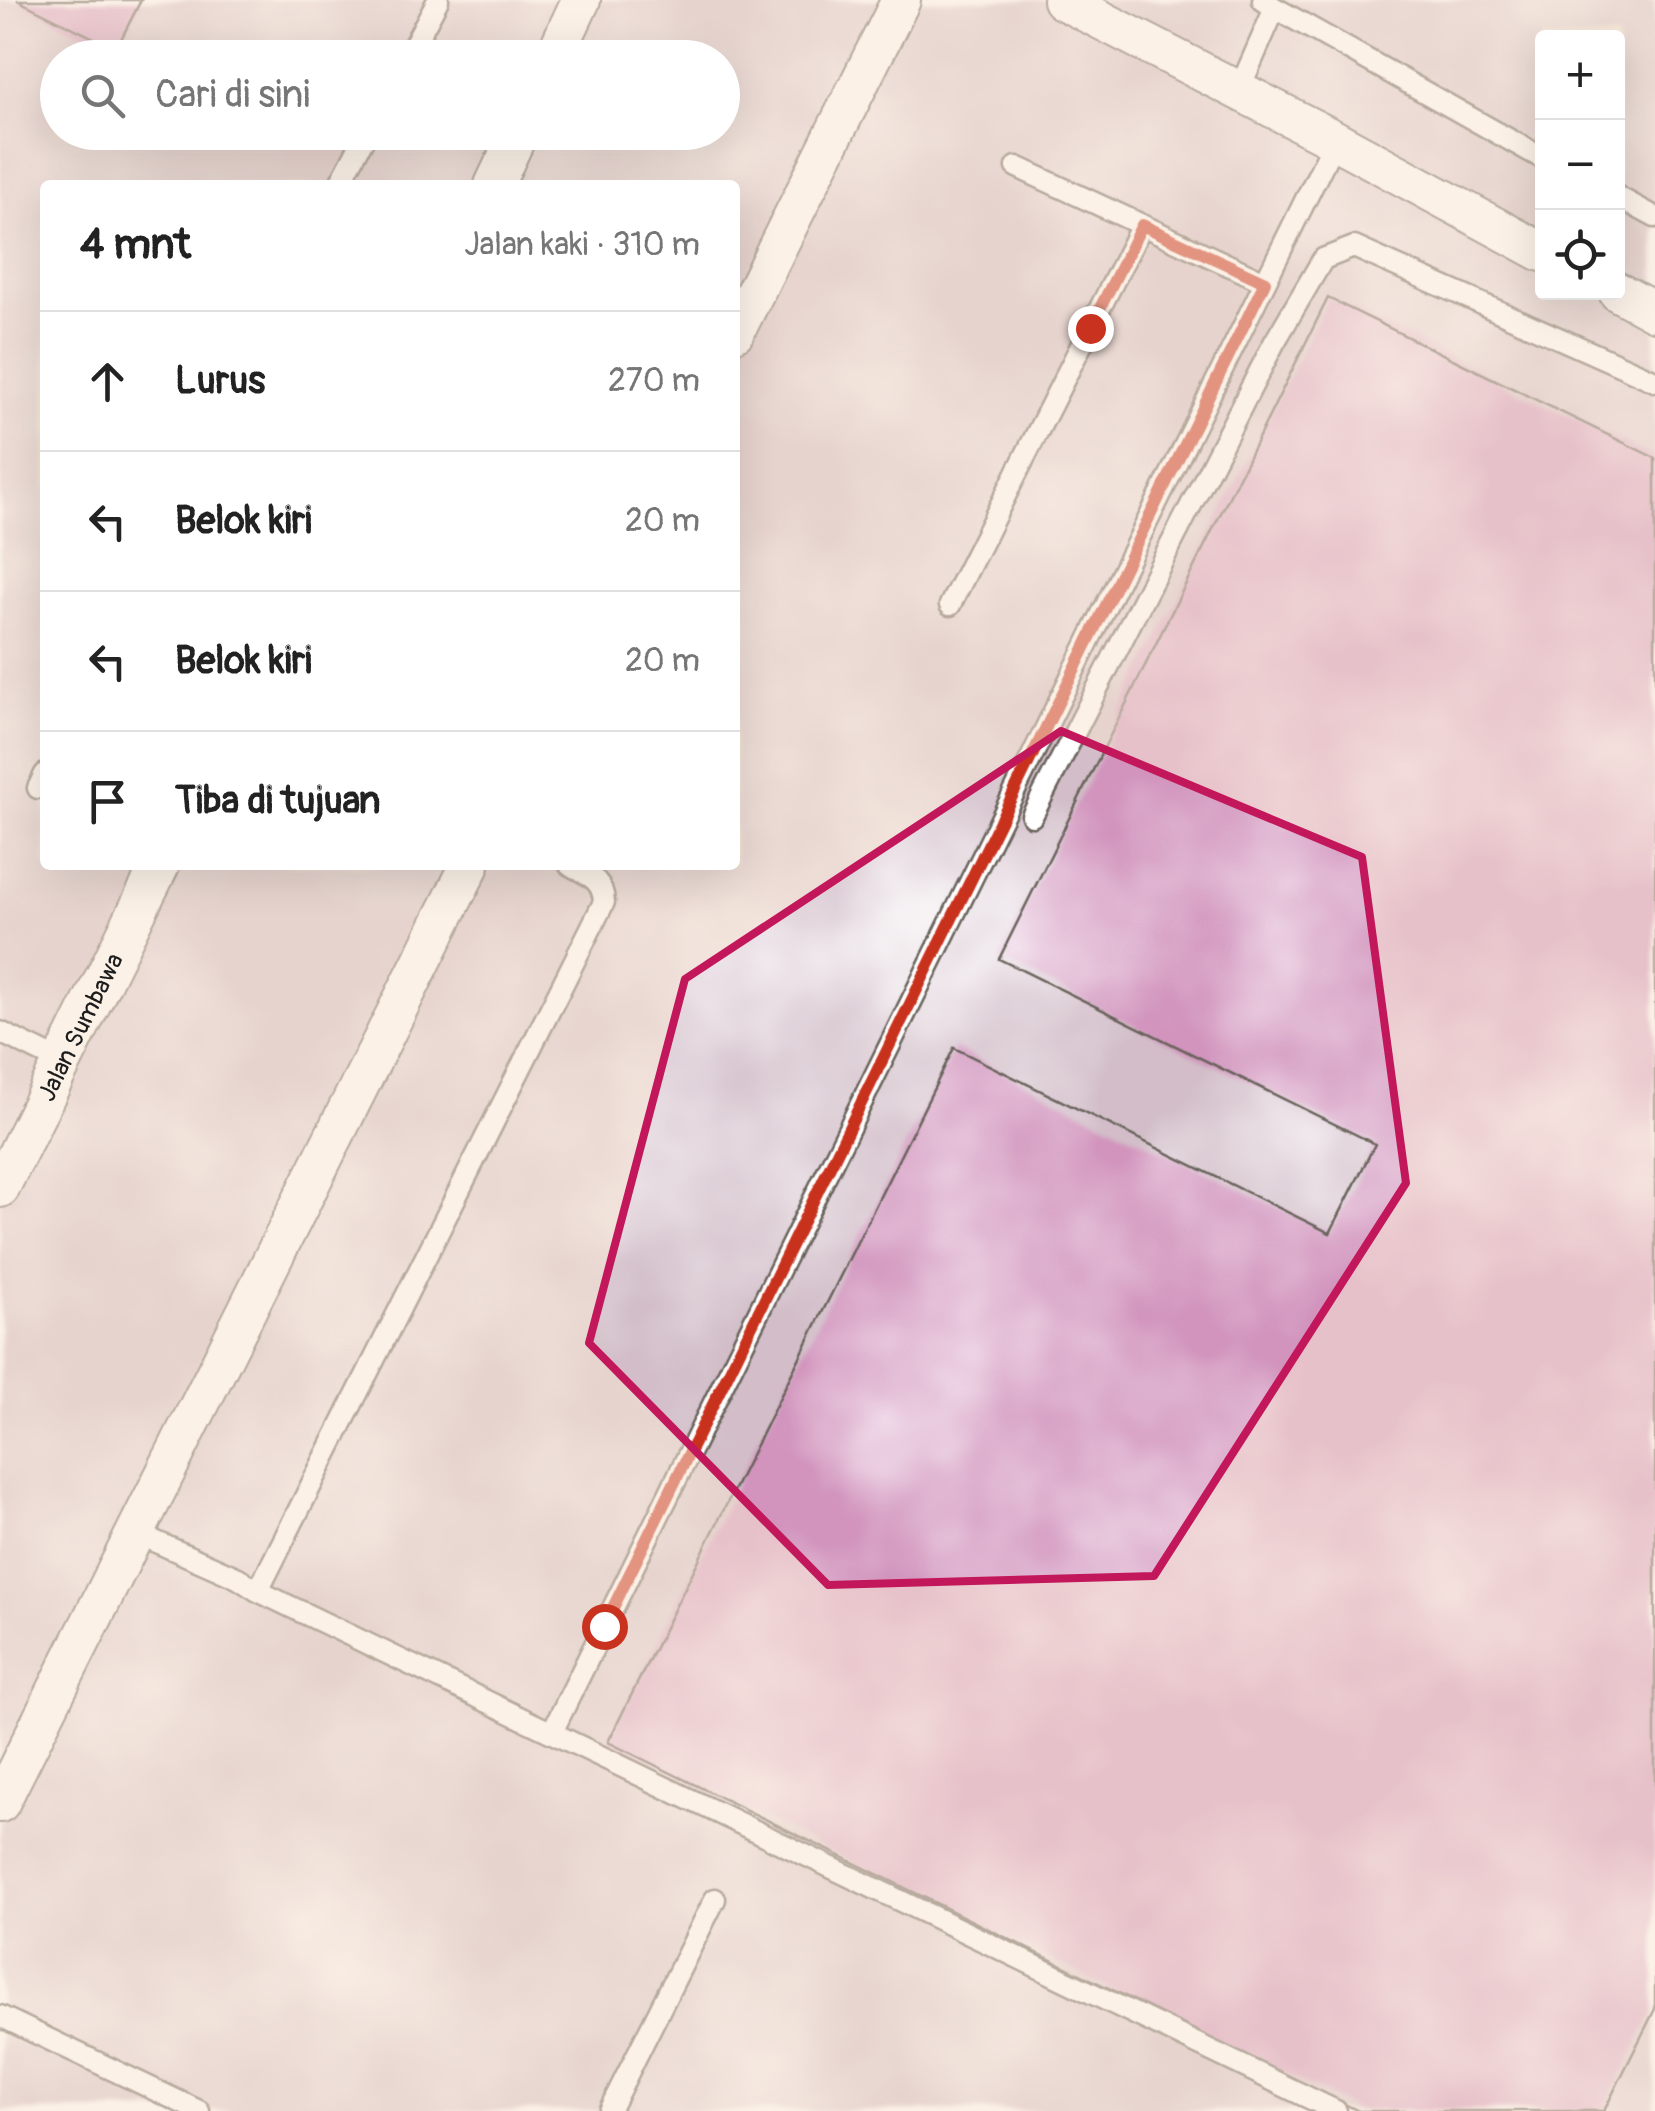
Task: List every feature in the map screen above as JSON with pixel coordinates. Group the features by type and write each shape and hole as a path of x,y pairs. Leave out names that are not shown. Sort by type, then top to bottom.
{"street":[{"path":"562,40 581,0"},
{"path":"740,322 901,0"},
{"path":"1062,0 1535,248"},
{"path":"496,180 511,150"},
{"path":"1625,296 1655,312"},
{"name":"Jalan Sumbawa","path":"0,1188 157,870"},
{"path":"0,1803 468,870"}],"lane":[{"path":"417,40 438,0"},
{"path":"1238,92 1269,4 1535,154"},
{"path":"552,1732 1335,140"},
{"path":"342,180 357,150"},
{"path":"1017,168 1265,282"},
{"path":"1625,202 1655,217"},
{"path":"950,605 1142,225"},
{"path":"1032,816 1274,343 1323,259 1330,254 1354,247 1655,381"},
{"path":"258,1591 604,902 597,879 580,870"},
{"path":"0,1032 61,1062"},
{"path":"136,1533 238,1578 1336,2111"},
{"path":"608,2111 715,1899"},
{"path":"0,2016 200,2111"}],"highlighted area":[{"path":"1061,731 1362,857 1406,1183 1154,1576 828,1585 589,1343 685,979"}],"shaded area":[{"path":"0,0 1655,0 1655,2111 0,2111"}],"building":[{"path":"17,0 141,0 121,40 98,40"},
{"path":"1328,298 1655,458 1655,2009 1604,2111 1359,2111 608,1742 954,1048 1330,1233 1375,1144 999,959"}],"route":[{"path":"604,1626 1265,282 1142,225 1090,328"}]}
